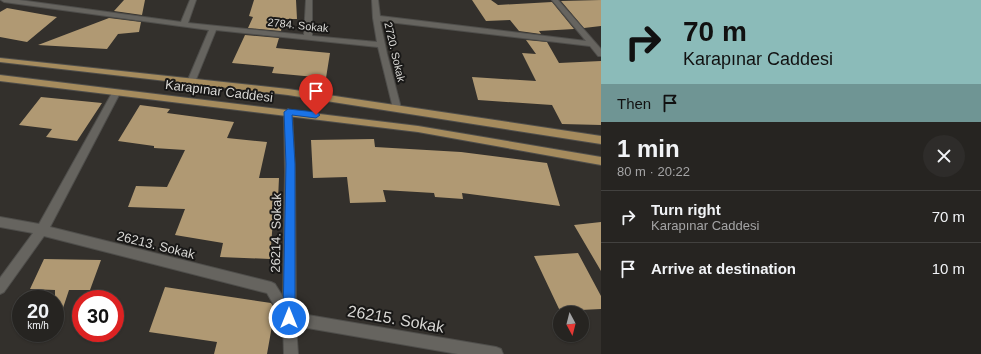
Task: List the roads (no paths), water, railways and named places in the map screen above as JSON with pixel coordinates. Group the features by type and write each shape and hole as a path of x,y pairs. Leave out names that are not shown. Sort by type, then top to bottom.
{"main road":[{"name":"Karapınar Caddesi","path":"0,60 288,92 601,140"},
{"name":"Karapınar Caddesi","path":"0,78 418,129 601,161"}],"street":[{"name":"2784. Sokak","path":"4,0 213,28 380,45"},
{"path":"184,24 194,0"},
{"path":"308,37 310,0"},
{"name":"2720. Sokak","path":"375,0 380,45 397,108"},
{"path":"555,0 601,54"},
{"path":"376,18 592,44"},
{"path":"190,82 213,28"},
{"path":"0,288 42,230 116,93"},
{"name":"26214. Sokak","path":"288,112 291,164 289,318 291,354"},
{"name":"26213. Sokak","path":"0,222 42,230 271,288 289,318"},
{"name":"26215. Sokak","path":"289,318 496,354"}]}
